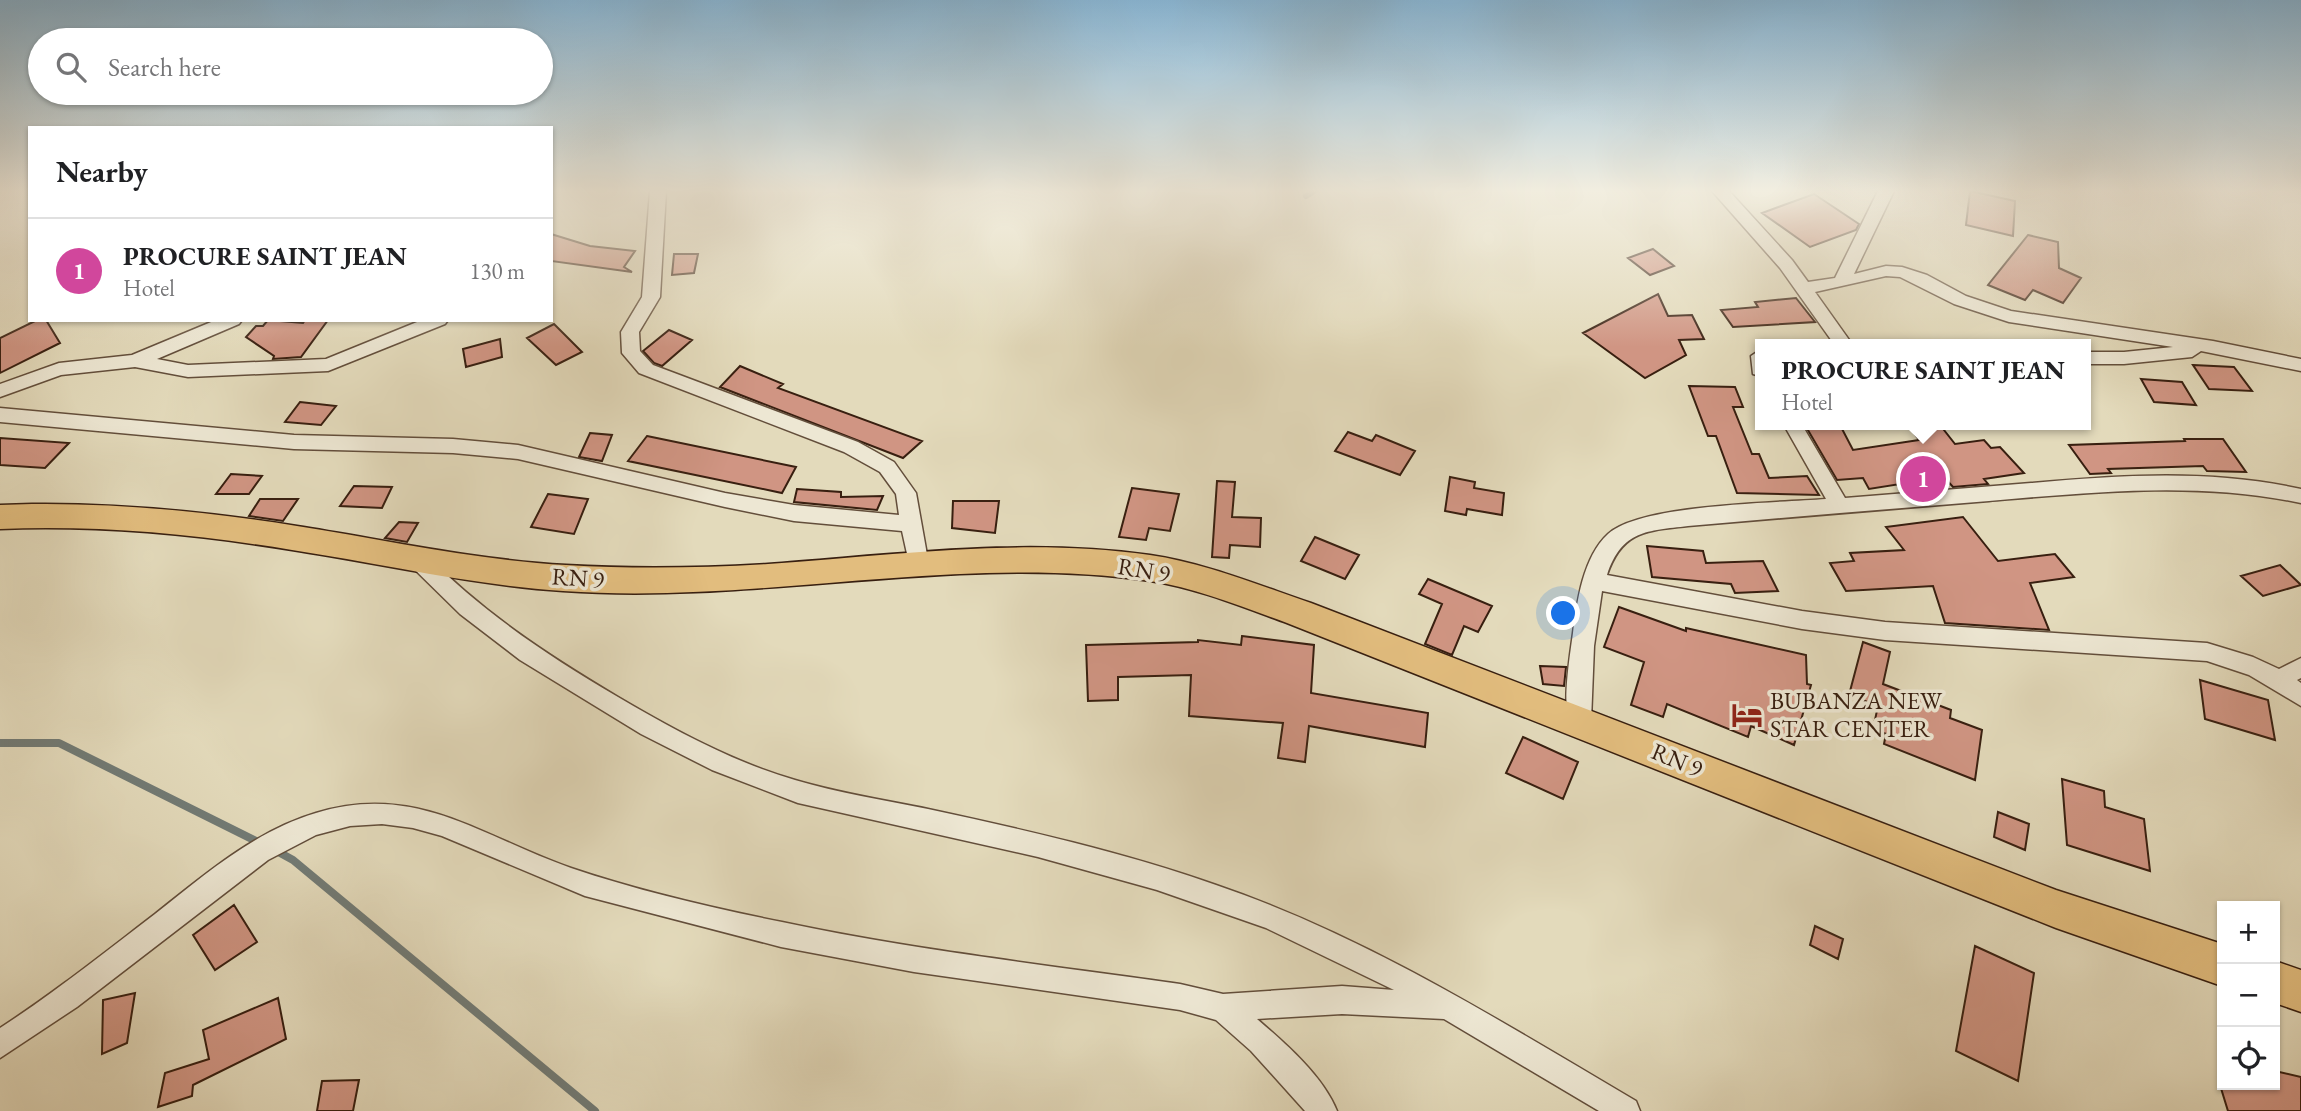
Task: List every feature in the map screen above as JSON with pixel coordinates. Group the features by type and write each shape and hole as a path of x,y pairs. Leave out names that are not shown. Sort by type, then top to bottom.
{"main road":[{"name":"RN 9","path":"0,517 170,521 558,577 625,581 711,580 1007,562 1090,563 1150,568 1220,586 1299,613 2056,909 2219,964"},
{"path":"2280,984 2301,991"}],"street":[{"path":"655,243 651,297 630,331 631,353 646,369 851,447 887,467 906,493 918,566"},
{"path":"1765,243 1805,288 1840,339"},
{"path":"1841,282 1860,243"},
{"path":"1805,288 1886,271 1902,272 1960,300 2009,316 2213,347 2301,365"},
{"path":"0,391 59,369 135,361 228,322"},
{"path":"135,361 188,371 328,365 434,322"},
{"path":"2091,358 2161,355 2213,347"},
{"path":"0,415 294,442 453,446 518,452 725,500 794,513 912,524"},
{"path":"1796,430 1840,506"},
{"path":"1579,721 1584,640 1594,581 1602,559 1613,542 1628,530 1655,522 1688,519 2176,481 2301,496"},
{"path":"416,558 484,622 523,651 669,740 713,761 798,792 1099,861 1272,918 1354,954 1626,1111"},
{"path":"1594,581 1802,620 1885,631 2207,652 2241,660 2280,679 2301,696"},
{"path":"2280,679 2301,667"},
{"path":"0,1044 87,983 250,855 313,824 359,812 400,812 443,825 568,878 705,919 886,955 1180,997 1223,1008 1342,1000 1446,1007"},
{"path":"1223,1008 1261,1041 1298,1079 1323,1111"}],"building":[{"path":"553,243 580,243 635,251 624,267 632,272 553,261"},
{"path":"1804,243 1821,243 1810,247"},
{"path":"2022,243 2058,243 2059,268 2081,278 2063,303 2033,290 2025,300 1988,285"},
{"path":"1653,249 1674,266 1650,275 1628,258"},
{"path":"674,254 698,254 694,273 672,275"},
{"path":"1658,294 1668,316 1692,315 1704,339 1679,340 1686,355 1645,378 1583,333"},
{"path":"1796,298 1815,322 1733,327 1721,310 1758,307 1755,302"},
{"path":"33,322 47,322 60,343 0,373 0,338"},
{"path":"266,322 327,322 301,357 273,359 274,356 246,337 256,326 263,326"},
{"path":"554,324 582,352 556,365 527,338"},
{"path":"669,330 692,340 662,366 654,363 643,351"},
{"path":"500,339 502,357 466,367 463,349"},
{"path":"2193,365 2234,367 2252,391 2209,389"},
{"path":"740,366 783,384 778,388 922,441 903,458 720,387"},
{"path":"2141,379 2182,382 2196,405 2154,402"},
{"path":"1689,386 1735,387 1743,407 1733,407 1752,454 1759,454 1769,478 1807,476 1819,495 1737,493 1716,436 1708,436"},
{"path":"300,402 336,406 321,425 285,422"},
{"path":"1808,430 1843,430 1853,450 1919,440 1912,430 1944,430 1955,444 1984,440 1991,448 2000,447 2024,473 1984,479 1988,484 1953,487 1944,477 1869,489 1863,478 1837,480"},
{"path":"1348,432 1372,441 1376,435 1415,451 1400,475 1335,451"},
{"path":"590,433 612,435 602,461 579,457"},
{"path":"647,436 796,467 782,493 628,461"},
{"path":"0,438 69,443 45,468 0,465"},
{"path":"2184,439 2223,439 2246,472 2207,471 2203,466 2108,469 2111,473 2090,474 2069,445 2185,441"},
{"path":"231,474 262,476 249,494 216,494"},
{"path":"1450,477 1475,482 1474,488 1504,493 1502,515 1467,509 1466,515 1445,511"},
{"path":"1217,481 1235,482 1232,517 1261,518 1260,547 1230,545 1229,558 1212,557"},
{"path":"354,486 392,487 382,508 340,506"},
{"path":"1132,488 1179,494 1170,531 1149,528 1146,540 1119,537"},
{"path":"797,489 841,492 841,497 883,496 877,510 794,502"},
{"path":"548,494 588,499 574,534 531,527"},
{"path":"260,499 298,499 283,521 249,516"},
{"path":"953,501 999,501 995,533 952,528"},
{"path":"1963,517 1998,561 2055,554 2074,577 2030,583 2049,630 1945,623 1933,586 1846,591 1830,563 1854,561 1850,553 1904,550 1886,527"},
{"path":"399,522 418,523 407,542 385,538"},
{"path":"1315,537 1359,555 1345,579 1301,561"},
{"path":"1647,546 1703,551 1706,563 1763,561 1778,591 1735,593 1731,584 1652,577"},
{"path":"2280,565 2301,585 2263,596 2241,576"},
{"path":"1428,579 1492,606 1478,632 1464,626 1452,655 1425,644 1442,604 1419,594"},
{"path":"1619,607 1686,631 1686,628 1806,655 1807,684 1811,685 1794,745 1751,726 1748,737 1667,704 1663,717 1631,705 1644,662 1604,647"},
{"path":"1242,636 1314,645 1311,693 1428,713 1425,747 1309,726 1305,762 1278,758 1283,723 1189,716 1191,675 1118,677 1118,700 1088,701 1086,645 1198,640 1241,645"},
{"path":"1863,642 1890,652 1883,684 1951,710 1950,718 1982,730 1975,780 1884,744 1886,734 1873,729 1878,706 1849,695"},
{"path":"1540,666 1566,667 1564,686 1543,684"},
{"path":"2200,680 2268,700 2275,740 2205,719"},
{"path":"1523,737 1578,762 1563,799 1506,773"},
{"path":"2062,779 2104,791 2105,807 2144,819 2150,871 2067,845"},
{"path":"1998,812 2029,824 2025,850 1994,837"},
{"path":"234,905 257,942 215,970 193,935"},
{"path":"1815,926 1843,939 1838,959 1810,945"},
{"path":"1975,946 2034,973 2018,1081 1956,1051"},
{"path":"135,993 127,1043 102,1054 103,1000"},
{"path":"278,998 286,1039 193,1085 192,1096 158,1107 165,1073 209,1059 203,1030"},
{"path":"2280,1072 2301,1077 2301,1111 2228,1111 2222,1090 2280,1090"},
{"path":"359,1080 353,1111 317,1111 322,1081"}],"waterway":[{"path":"0,743 59,743 262,844"},
{"path":"273,849 293,860 595,1111"}],"place":[{"name":"PROCURE SAINT JEAN","path":"1923,479"},
{"name":"BUBANZA NEW STAR CENTER","path":"1747,715"}]}
